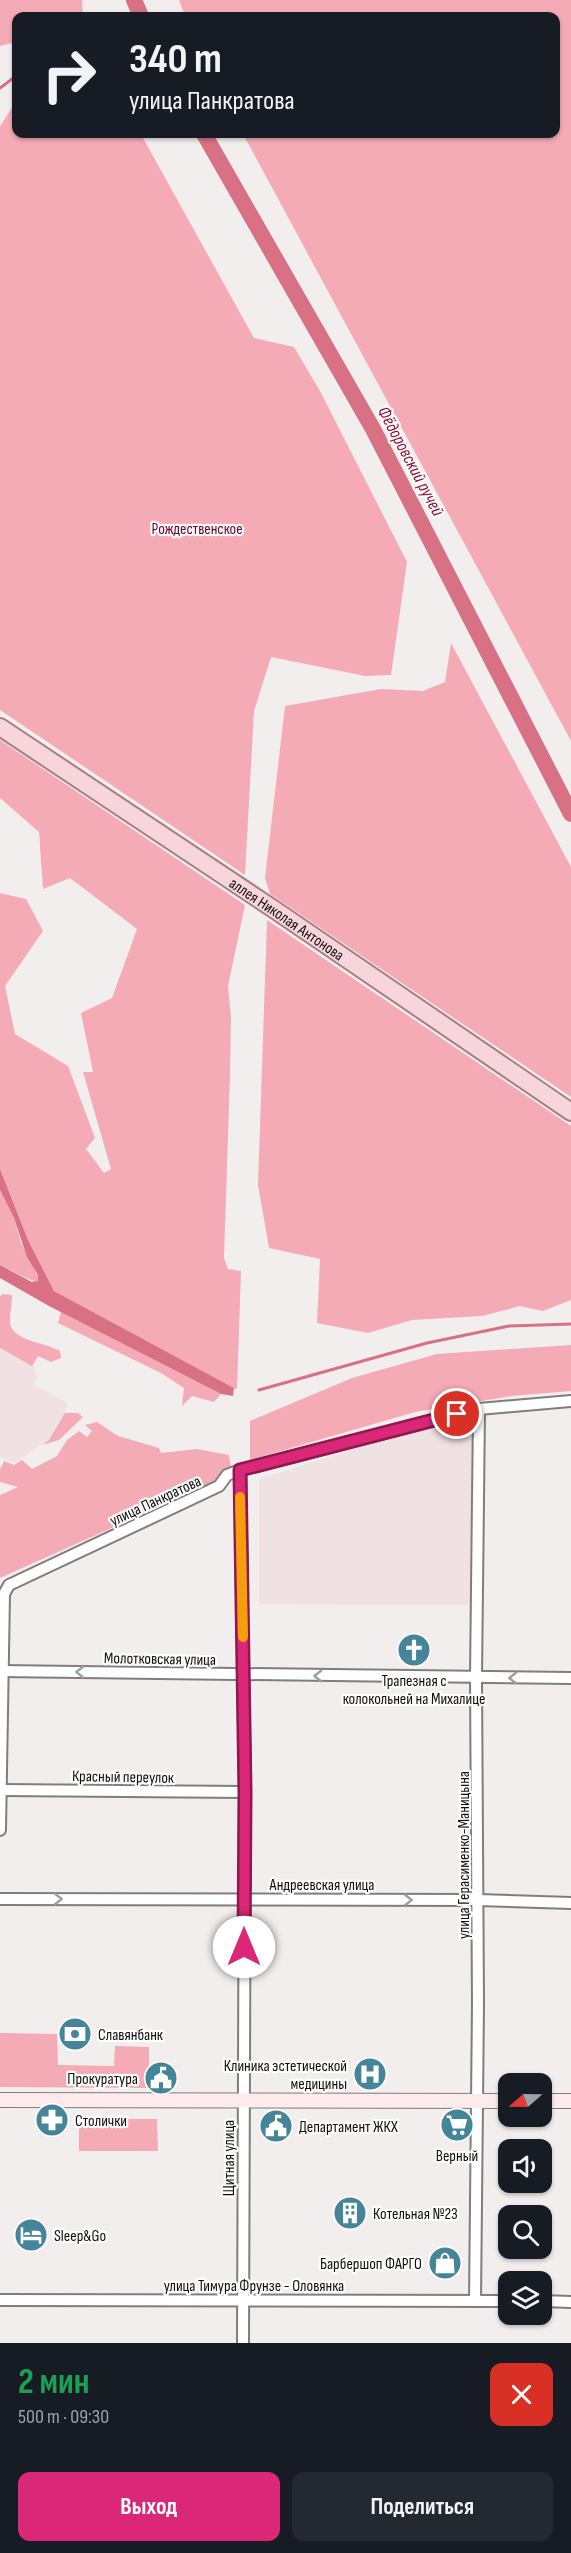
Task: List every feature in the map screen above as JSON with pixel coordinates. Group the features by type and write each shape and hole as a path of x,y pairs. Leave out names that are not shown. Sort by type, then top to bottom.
{"main road":[{"name":"аллея Николая Антонова","path":"0,727 275,910 571,1112"},
{"path":"0,2100 498,2100"},
{"path":"552,2101 571,2101"}],"street":[{"name":"улица Панкратова","path":"1,1671 4,1594 9,1585 219,1486 227,1475 479,1408 571,1401"},
{"name":"улица Герасименко-Маницына","path":"475,2301 479,1408"},
{"name":"Щитная улица","path":"240,1470 245,1792 243,2343"},
{"name":"Молотковская улица","path":"1,1671 571,1678"},
{"path":"0,1830 1,1671"},
{"name":"Красный переулок","path":"1,1790 245,1792"},
{"name":"Андреевская улица","path":"0,1899 478,1900 571,1903"},
{"name":"улица Тимура Фрунзе - Оловянка","path":"0,2300 498,2301"},
{"path":"552,2301 571,2302"}],"shaded area":[{"path":"0,1169 28,1240 54,1291 234,1388 233,1396 221,1394 49,1306 0,1278 0,1265 32,1282 38,1281 38,1275 27,1257 14,1218 0,1190"},
{"path":"0,1348 36,1368 34,1373 38,1375 34,1385 68,1403 63,1418 49,1440 14,1463 0,1457"},
{"path":"472,1421 470,1605 259,1604 259,1479 440,1422"}],"green space":[{"path":"0,0 82,0 83,12 12,12 12,43 0,46"},
{"path":"179,0 571,0 571,741 245,138 560,138 560,12 184,12"},
{"name":"Рождественское","path":"12,108 12,138 143,138 254,338 294,347 320,391 407,562 391,675 365,676 271,657 254,711 245,875 0,710 0,126"},
{"path":"451,643 571,867 571,1097 270,894 265,878 285,706 381,689 423,691 445,682"},
{"path":"0,740 245,905 228,986 231,1017 224,1258 228,1269 241,1271 237,1388 235,1390 54,1291 28,1240 0,1169 0,893 26,899 43,931 5,986 15,1034 68,1066 95,1138 86,1149 104,1173 111,1169 83,1072 93,1072 81,1013 112,998 137,929 70,878 43,889 39,832 0,798"},
{"path":"267,920 571,1126 571,1300 543,1311 520,1306 482,1316 412,1320 368,1333 317,1323 320,1259 269,1248 258,1185"},
{"path":"0,1190 14,1218 21,1243 38,1276 38,1281 35,1282 0,1265"},
{"path":"12,1295 10,1320 15,1332 21,1337 60,1351 61,1358 51,1362 38,1356 32,1366 0,1348 0,1296"},
{"path":"61,1312 221,1394 214,1402 192,1396 182,1406 184,1388 161,1373 58,1323"},
{"path":"571,1345 571,1391 512,1396 415,1412 250,1460 250,1421 352,1378 437,1354"},
{"path":"65,1413 78,1413 83,1417 59,1440 42,1445 49,1440"},
{"path":"97,1422 118,1436 159,1448 161,1453 197,1449 229,1455 231,1468 212,1483 0,1578 0,1495 18,1487 0,1482 0,1470 4,1461 14,1465 22,1460 32,1469 57,1456 67,1440 79,1431 87,1437 92,1431 85,1425"},
{"path":"0,2033 57,2034 58,2065 114,2066 115,2046 149,2047 149,2088 0,2087"},
{"path":"79,2119 157,2119 158,2151 79,2151"}],"waterway":[{"name":"Фёдоровский ручей","path":"134,0 139,12"},
{"path":"0,88 12,79"},
{"name":"Фёдоровский ручей","path":"206,138 373,429 571,814"},
{"path":"259,1390 427,1343 509,1326 571,1324"}],"slow traffic":[{"path":"240,1497 243,1637"}],"place":[{"name":"Трапезная с колокольней на Михалице","path":"414,1650"},
{"name":"Славянбанк","path":"75,2034"},
{"name":"Клиника эстетической медицины","path":"370,2074"},
{"name":"Прокуратура","path":"161,2078"},
{"name":"Столички","path":"52,2120"},
{"name":"Верный","path":"457,2125"},
{"name":"Департамент ЖКХ","path":"276,2126"},
{"name":"Котельная №23","path":"350,2213"},
{"name":"Sleep&Go","path":"31,2235"},
{"name":"Барбершоп ФАРГО","path":"445,2263"}],"route":[{"path":"244,1947 245,1792 240,1470 457,1414"}]}
